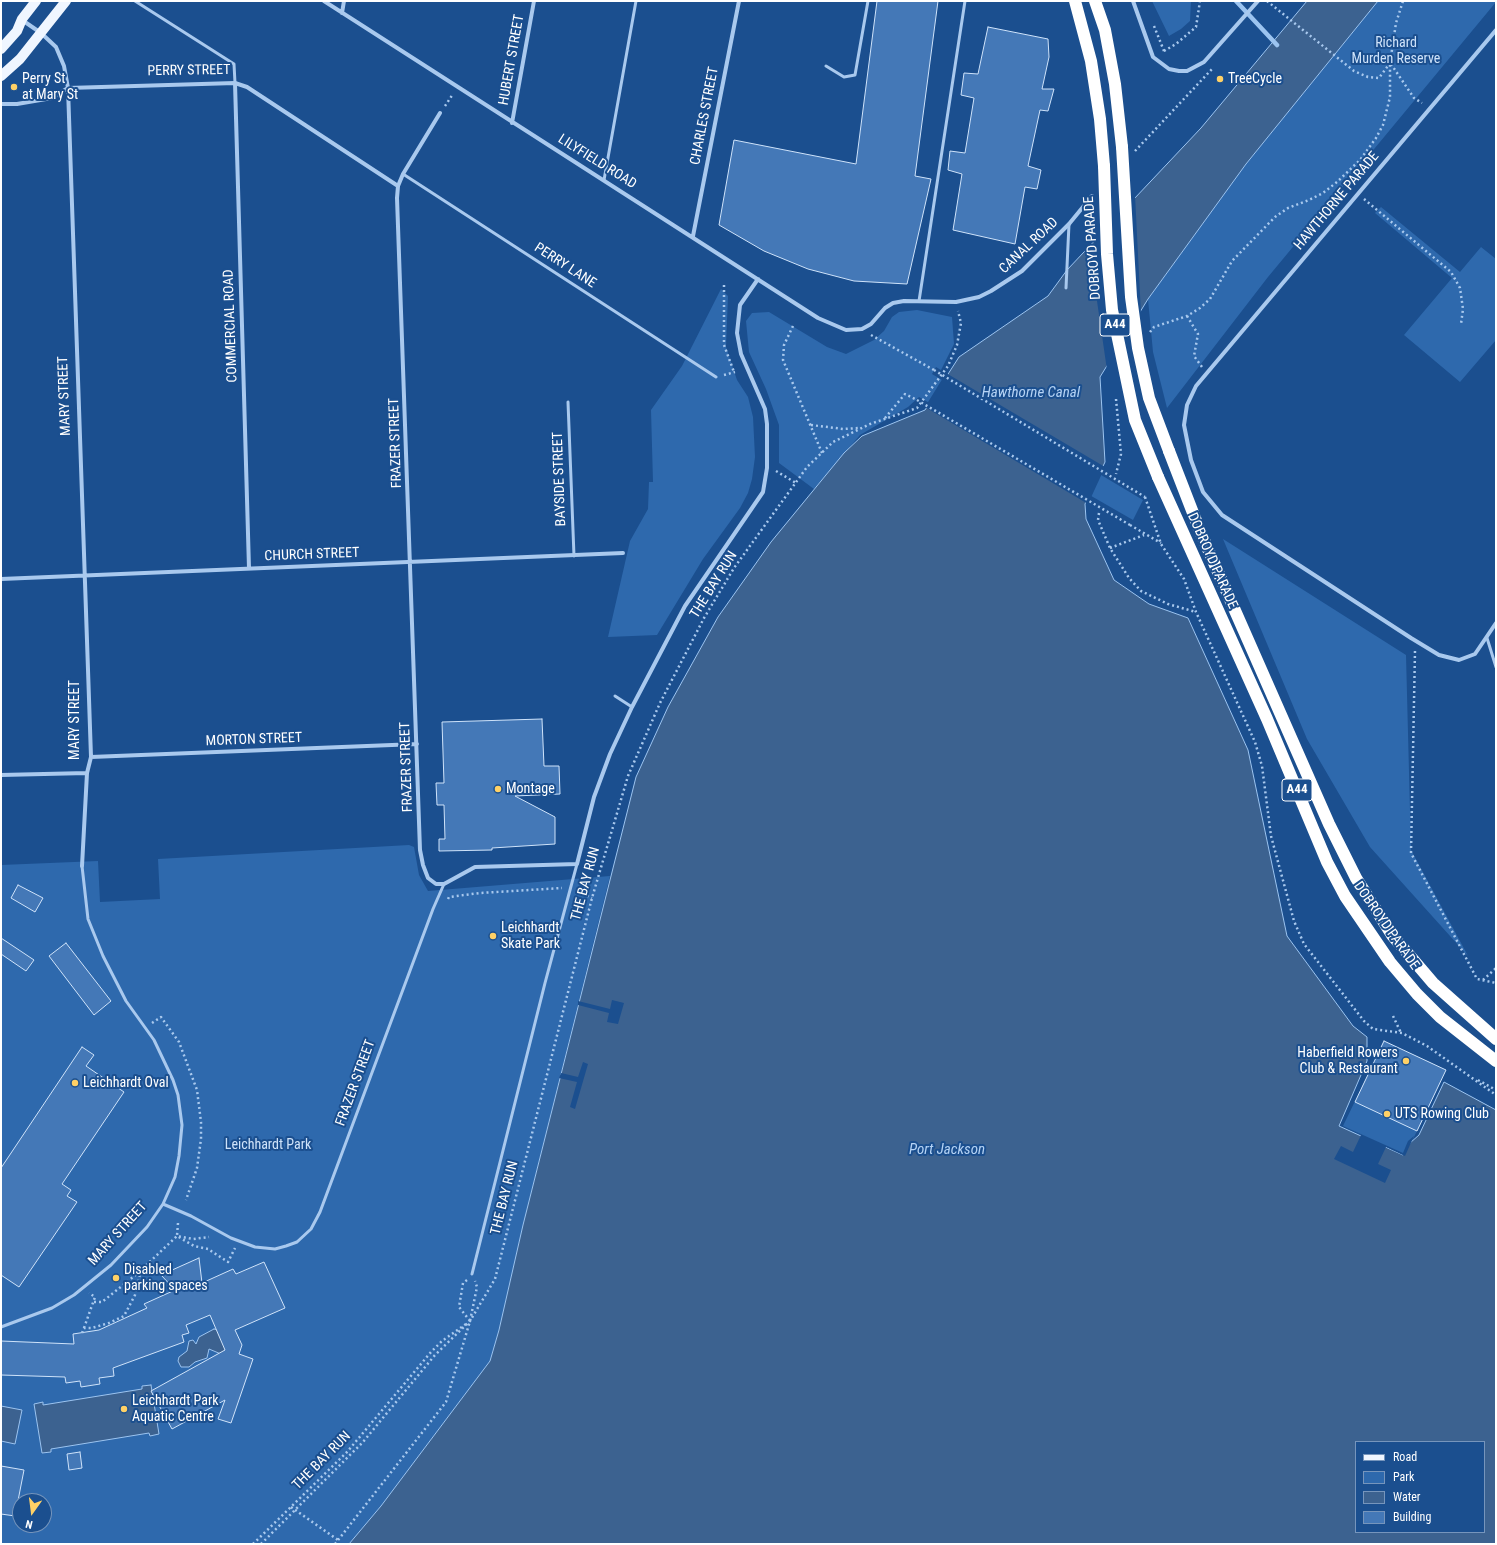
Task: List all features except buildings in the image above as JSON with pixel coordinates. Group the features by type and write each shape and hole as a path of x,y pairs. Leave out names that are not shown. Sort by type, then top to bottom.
{"highway":[{"name":"DOBROYD PARADE","path":"1075,1 1091,61 1100,119 1104,166 1107,254 1112,310 1135,420 1158,477 1267,719 1327,862 1345,896 1390,962 1417,994 1446,1022 1496,1062"},
{"name":"DOBROYD PARADE","path":"1095,1 1105,30 1115,84 1122,147 1131,297 1136,334 1149,398 1200,532 1329,824 1356,878 1392,935 1433,983 1496,1039"}],"main road":[{"path":"1,49 17,31 22,19 36,1"},
{"path":"1,76 20,59 66,1"}],"street":[{"name":"LILYFIELD ROAD","path":"324,1 512,123 832,325 846,330 862,329"},
{"path":"342,13 344,1"},
{"name":"HUBERT STREET","path":"512,123 534,1"},
{"name":"CHARLES STREET","path":"693,236 738,1"},
{"path":"1132,1 1153,57 1170,69 1179,71 1196,68 1204,62 1258,1"},
{"name":"MARY STREET","path":"22,19 41,33 56,47 64,66 68,88 91,757 88,773 82,866"},
{"name":"HAWTHORNE PARADE","path":"1196,386 1357,193 1496,30"},
{"name":"PERRY STREET","path":"1,104 17,104 52,98 68,88 235,83 246,87 398,186"},
{"name":"COMMERCIAL ROAD","path":"235,83 249,568"},
{"name":"FRAZER STREET","path":"440,114 403,174 398,186 420,850 423,865 428,878 436,884 444,884"},
{"name":"CANAL ROAD","path":"862,329 871,324 885,308 893,303 919,301 956,302 979,297 1006,283 1022,271 1069,224 1092,196"},
{"path":"444,884 475,867 577,864 594,796 610,754 632,707 685,606 763,492 767,468 765,409 746,368 738,343 737,323 740,305 758,279"},
{"name":"DOBROYD PARADE","path":"1196,386 1187,405 1184,425 1191,460 1203,492 1222,515 1439,655 1459,660 1475,654 1487,638"},
{"name":"CHURCH STREET","path":"1,579 623,553"},
{"path":"1487,638 1496,623"},
{"name":"MORTON STREET","path":"91,757 417,744"},
{"path":"1,775 88,773"}],"lane":[{"path":"135,1 234,64 235,83"},
{"path":"604,180 636,1"},
{"path":"826,66 844,77 855,75 868,1"},
{"path":"919,301 965,1"},
{"name":"PERRY LANE","path":"403,174 716,378"},
{"path":"1066,288 1069,224"},
{"name":"BAYSIDE STREET","path":"568,402 574,556"},
{"path":"1487,638 1496,667"},
{"path":"614,696 632,707"},
{"path":"472,1274 545,983 577,864"},
{"name":"MARY STREET","path":"1,1327 52,1308 81,1290 112,1265 131,1245 163,1204 174,1177 181,1142 182,1125 178,1096 173,1080 158,1047 126,1001 102,956 88,919 82,866"},
{"name":"FRAZER STREET","path":"163,1204 191,1216 231,1238 254,1247 275,1249 286,1246 297,1242 311,1230 320,1212 433,909 444,884"}],"path":[{"path":"1164,50 1176,44 1196,27 1200,1"},
{"path":"1266,1 1354,71 1368,77 1379,78 1390,63"},
{"path":"1208,372 1198,363 1194,356 1198,334 1187,316 1210,299 1232,261 1275,217 1288,208 1323,193 1360,160 1376,138 1383,125 1390,97 1390,63 1396,22 1403,1"},
{"path":"1390,63 1414,98 1429,109"},
{"path":"1130,156 1215,66"},
{"path":"440,114 457,87"},
{"path":"1357,193 1450,272 1460,288 1463,309 1461,324"},
{"path":"724,285 724,345 734,372"},
{"path":"811,425 844,429 861,428 917,408 948,366 957,345 961,323 956,302"},
{"path":"793,326 784,345 783,360 822,453"},
{"path":"862,329 934,370 1145,497 1161,544 1184,578 1197,613 1255,742 1262,766 1271,836 1299,933 1304,944 1364,1021 1373,1029 1402,1033 1427,1046 1496,1095"},
{"path":"716,378 746,368"},
{"path":"885,419 905,394 1161,544"},
{"name":"THE BAY RUN","path":"261,1544 351,1456 435,1355 470,1321 495,1279 537,1107 567,1001 592,898 628,776 660,703 704,618 734,568 807,467 833,442 861,428"},
{"path":"767,468 796,483"},
{"path":"1099,513 1098,520 1110,548 1129,578 1141,591 1168,604 1197,613"},
{"path":"1110,548 1144,534"},
{"path":"1415,640 1411,853 1477,979 1496,983"},
{"path":"1482,980 1496,968"},
{"path":"1393,1016 1402,1033"},
{"path":"1469,1075 1496,1090"},
{"path":"94,1302 102,1302 141,1270 177,1236 178,1223"},
{"path":"177,1236 194,1246 208,1250 228,1262 236,1247"},
{"path":"84,1328 92,1328 109,1323 124,1316 135,1295 141,1270"},
{"path":"335,1544 446,1402 470,1321 477,1287 472,1274 463,1283 458,1307 470,1321"},
{"path":"81,1290 96,1297 88,1313 82,1332"},
{"name":"THE BAY RUN","path":"252,1544 347,1452 431,1352 442,1341 470,1321"},
{"path":"291,1507 338,1540"}],"green space":[{"path":"1152,1 1191,1 1190,21 1181,29 1169,36"},
{"name":"Richard Murden Reserve","path":"1378,1 1496,2 1268,277 1167,408 1153,352 1148,299 1246,164"},
{"path":"1381,207 1460,272 1481,247 1496,259 1496,340 1460,382 1404,335 1452,278 1375,213"},
{"path":"721,289 728,296 726,347 737,380 748,397 753,417 755,457 752,479 748,493 740,508 703,559 657,635 608,637 630,541 648,509 649,482 653,482 651,410 682,366"},
{"path":"917,310 952,317 954,344 941,370 936,367 932,374 1143,500 1133,520 919,397 908,407 860,435 814,489 779,463 779,425 766,389 749,352 746,321 752,313 769,312 827,347 846,354 874,340 884,331 892,317 899,312"},
{"path":"1223,539 1406,655 1411,850 1468,956 1370,847 1307,739"},
{"name":"Leichhardt Park","path":"409,845 414,847 419,875 428,891 610,876 523,1225 499,1330 490,1361 381,1506 349,1544 1,1544 1,865 98,861 100,902 160,899 158,859"},
{"name":"UTS Rowing Club","path":"1384,1041 1446,1070 1405,1156 1386,1147 1378,1164 1353,1152 1361,1135 1343,1126"}],"water":[{"name":"Port Jackson","path":"1307,1 1378,1 1246,164 1148,299 1100,377 1105,462 1085,504 1086,519 1114,580 1149,604 1188,618 1248,750 1287,936 1353,1026 1367,1037 1367,1061 1339,1126 1403,1155 1410,1143 1419,1135 1444,1082 1496,1110 1496,1544 349,1544 381,1506 490,1361 499,1330 523,1225 636,777 668,707 718,617 771,542 844,453 862,436 925,410 959,357 1048,296 1067,270 1201,128"},
{"path":"214,1329 218,1330 229,1347 221,1354 209,1349 207,1358 195,1362 189,1367 181,1367 178,1361 179,1357 187,1351 189,1341 193,1340 196,1344 199,1337"},
{"path":"151,1385 159,1434 150,1436 149,1433 51,1449 51,1452 42,1453 34,1404 43,1402 43,1405 142,1389 142,1386"},
{"path":"1,1406 22,1410 15,1444 1,1441"}],"pier":[{"path":"1135,195 1141,314 1107,370 1097,301 1094,238"},
{"path":"946,373 1105,467 1088,504 925,407"},
{"path":"612,1000 624,1003 618,1024 607,1022 609,1013 578,1005 578,1001 610,1009"},
{"path":"583,1062 588,1064 575,1109 570,1107 577,1082 559,1078 561,1073 578,1077"},
{"path":"1343,1126 1403,1153 1408,1141 1414,1136 1405,1156 1386,1147 1378,1164 1391,1170 1385,1183 1334,1159 1341,1146 1353,1152 1361,1135"}],"waterway":[{"path":"1236,1 1277,45"}],"place":[{"name":"TreeCycle","path":"1220,79"},
{"name":"Perry St at Mary St","path":"14,87"},
{"name":"Montage","path":"498,789"},
{"name":"Leichhardt Skate Park","path":"493,936"},
{"name":"Haberfield Rowers Club & Restaurant","path":"1406,1061"},
{"name":"Leichhardt Oval","path":"75,1083"},
{"name":"UTS Rowing Club","path":"1387,1114"},
{"name":"Disabled parking spaces","path":"116,1278"},
{"name":"Leichhardt Park Aquatic Centre","path":"124,1409"}],"water label":[{"name":"Hawthorne Canal","path":"1031,393"}]}
